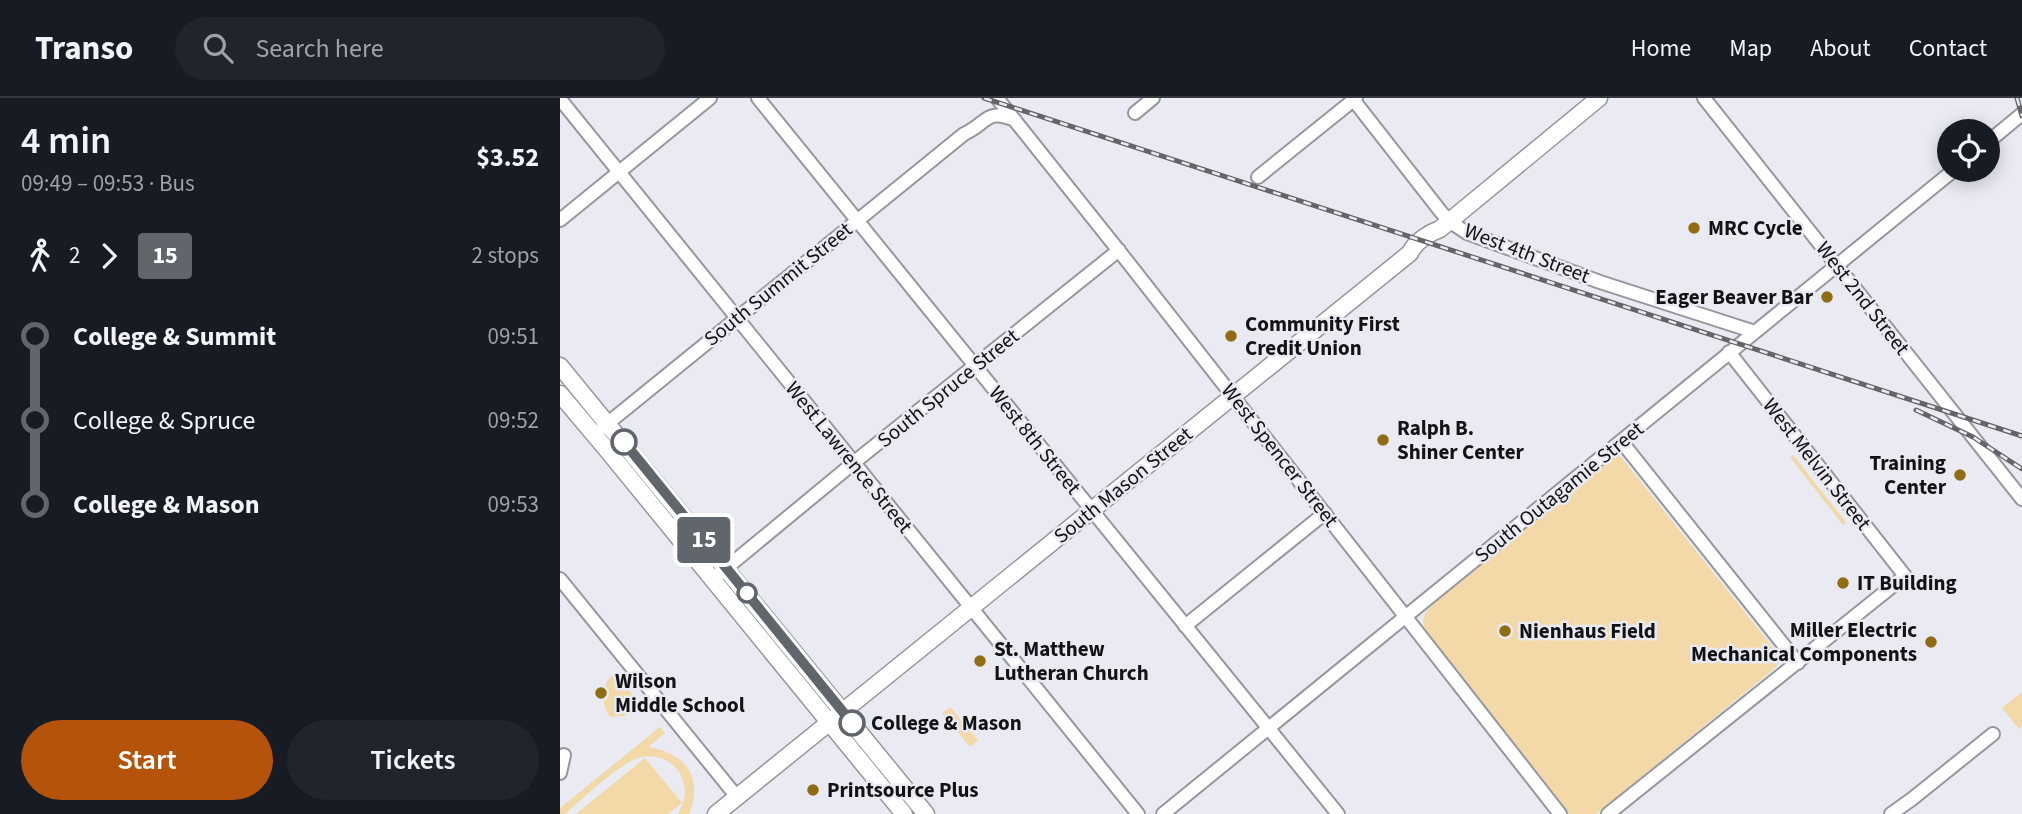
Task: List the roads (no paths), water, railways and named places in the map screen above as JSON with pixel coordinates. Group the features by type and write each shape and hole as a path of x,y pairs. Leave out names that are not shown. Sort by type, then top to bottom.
{"main road":[{"name":"South Mason Street","path":"716,814 1410,253 1418,253 1436,237 1444,225 1599,98"},
{"path":"560,366 727,568 904,814"},
{"path":"560,394 713,579 926,814"}],"street":[{"path":"560,220 710,98"},
{"name":"West 8th Street","path":"758,98 1338,814"},
{"path":"1135,113 1153,98"},
{"name":"West 2nd Street","path":"1704,98 2022,499"},
{"name":"West Lawrence Street","path":"560,99 1138,814"},
{"path":"1258,177 1354,99"},
{"name":"West 4th Street","path":"1354,99 1444,225 1600,282 1755,332"},
{"name":"South Summit Street","path":"964,134 968,125 1000,101"},
{"name":"West Spencer Street","path":"1000,101 1560,814"},
{"path":"2000,132 2022,114"},
{"name":"South Summit Street","path":"594,435 964,134 995,115 1015,120"},
{"name":"South Outagamie Street","path":"1163,814 1939,182"},
{"name":"South Spruce Street","path":"713,579 1119,250"},
{"name":"West Melvin Street","path":"1729,352 1905,576 1798,663"},
{"path":"1608,814 1798,663 1620,441"},
{"path":"1185,626 1325,513"},
{"path":"560,579 737,797"},
{"path":"1891,814 1993,734"},
{"path":"560,773 564,755"}],"railway":[{"path":"984,98 2022,436"},
{"path":"2017,98 2022,116"},
{"path":"1916,410 1973,437 2022,469"}],"place":[{"name":"MRC Cycle","path":"1694,228"},
{"name":"Eager Beaver Bar","path":"1827,297"},
{"name":"Community First Credit Union","path":"1231,336"},
{"name":"Ralph B. Shiner Center","path":"1383,440"},
{"name":"Training Center","path":"1960,475"},
{"name":"IT Building","path":"1843,583"},
{"name":"Nienhaus Field","path":"1505,631"},
{"name":"Miller Electric Mechanical Components","path":"1931,642"},
{"name":"St. Matthew Lutheran Church","path":"980,661"},
{"name":"Wilson Middle School","path":"601,693"},
{"name":"College & Mason","path":"852,723"},
{"name":"Printsource Plus","path":"813,790"}]}
